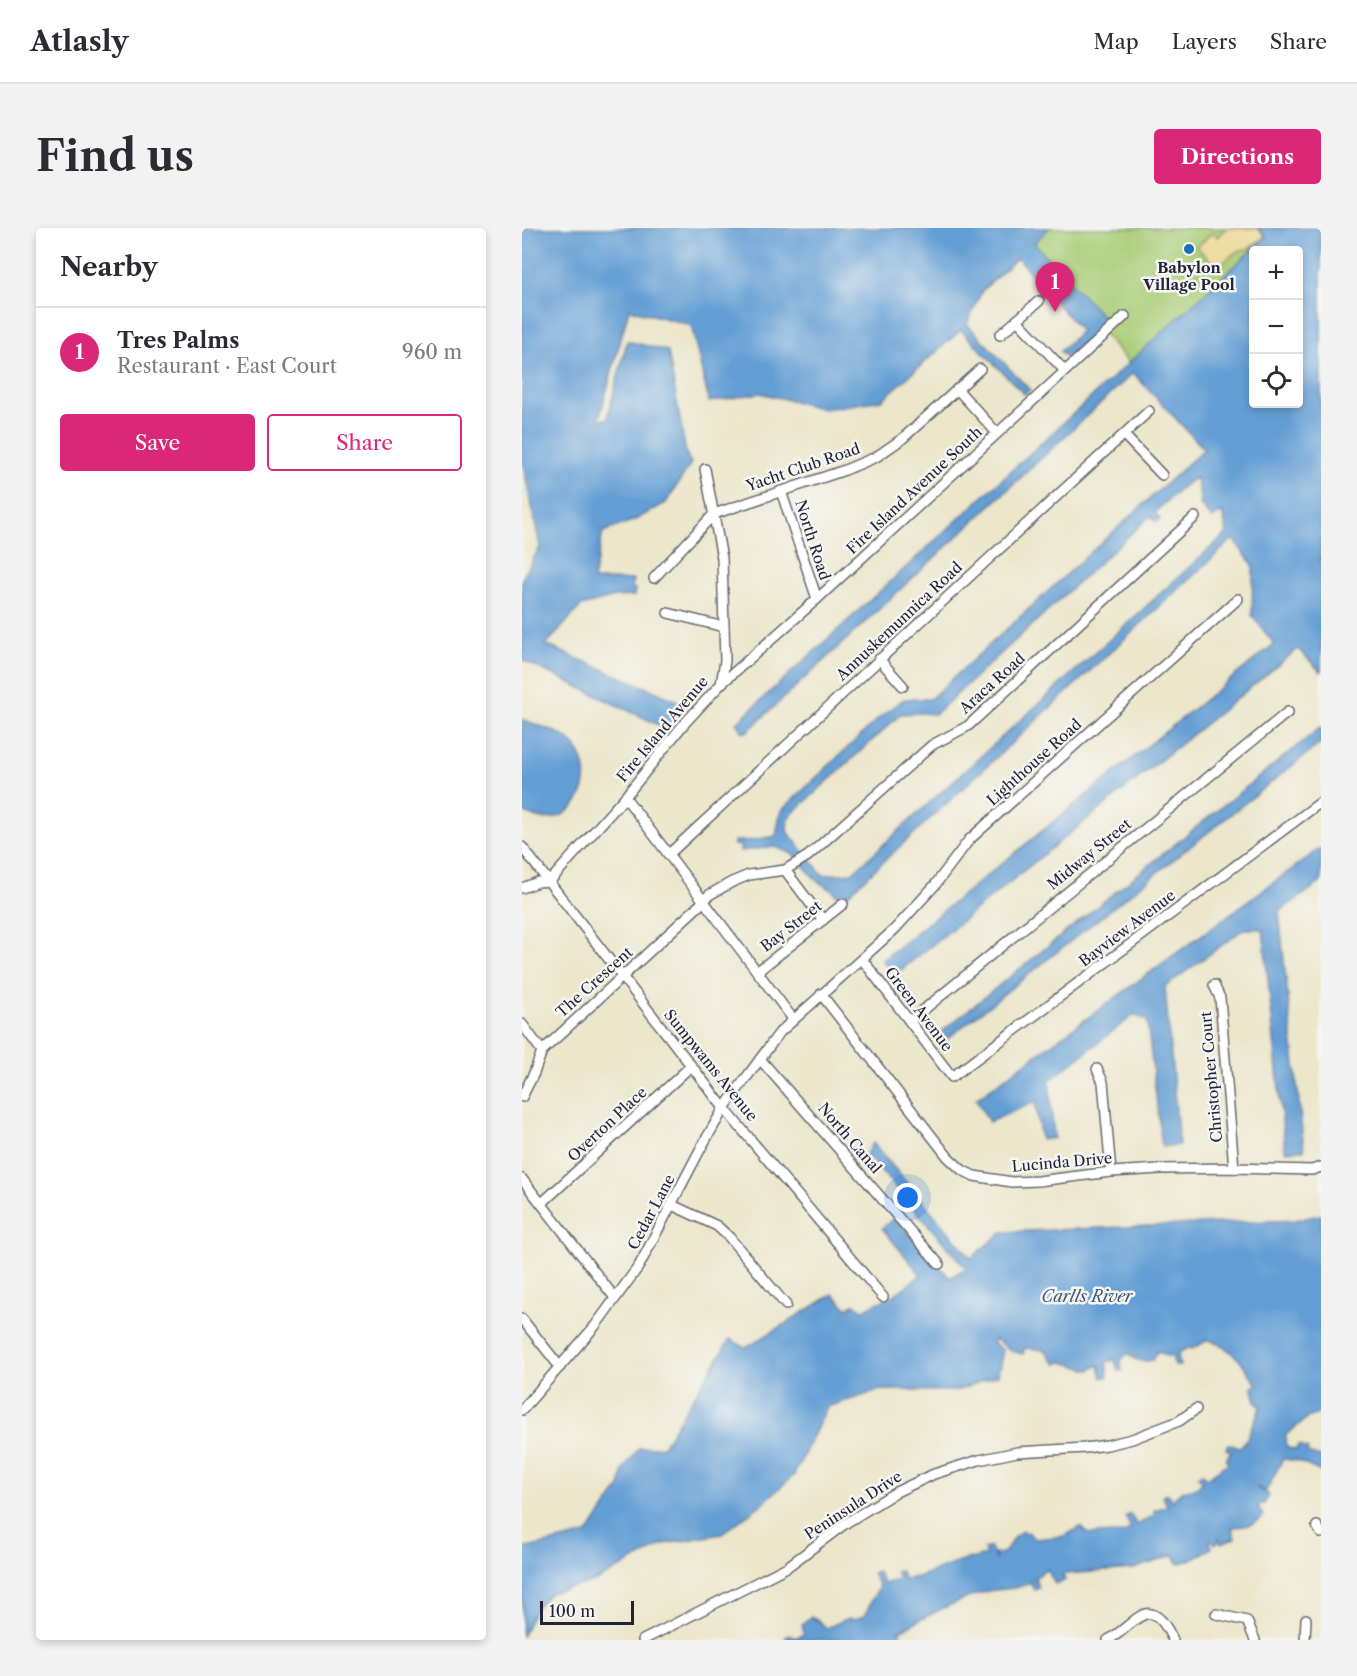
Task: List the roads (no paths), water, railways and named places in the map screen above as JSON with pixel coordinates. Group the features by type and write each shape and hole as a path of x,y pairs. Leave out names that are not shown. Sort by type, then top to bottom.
{"street":[{"path":"1000,335 1039,301"},
{"name":"Fire Island Avenue South","path":"721,684 817,599 1125,316"},
{"path":"1017,320 1065,372"},
{"name":"Yacht Club Road","path":"714,514 845,470 876,457 902,439 980,369"},
{"path":"957,389 997,434"},
{"name":"Annuskemunnica Road","path":"669,854 1149,411"},
{"path":"1124,435 1161,476"},
{"name":"Fire Island Avenue","path":"549,880 625,797 683,725 721,684 724,661 722,558 705,469"},
{"name":"North Road","path":"781,490 817,599"},
{"path":"654,578 714,514"},
{"name":"Araca Road","path":"704,901 709,895 732,882 749,875 784,870 808,856 932,745 968,726 1195,517"},
{"name":"Lighthouse Road","path":"862,959 917,906 969,840 1238,599"},
{"path":"668,614 724,627"},
{"path":"879,659 903,686"},
{"name":"Midway Street","path":"910,1021 1288,712"},
{"path":"625,797 793,1018"},
{"name":"Bayview Avenue","path":"952,1077 1321,802"},
{"name":"Sumpwams Avenue","path":"522,847 724,1108 883,1298"},
{"path":"784,870 823,920"},
{"path":"522,888 549,880"},
{"name":"The Crescent","path":"522,1097 542,1051 704,901"},
{"name":"Bay Street","path":"758,971 843,904"},
{"name":"Cedar Lane","path":"522,1410 595,1326 639,1266 724,1108 780,1032 793,1018 862,959"},
{"name":"Green Avenue","path":"862,959 952,1077"},
{"name":"Christopher Court","path":"1214,985 1220,998 1234,1167"},
{"name":"Lucinda Drive","path":"821,994 948,1157 962,1170 983,1179 1012,1182 1112,1172 1234,1167 1312,1170 1321,1167"},
{"path":"522,1024 542,1051"},
{"name":"North Canal","path":"760,1059 939,1264"},
{"name":"Overton Place","path":"542,1203 691,1066"},
{"path":"1097,1069 1103,1082 1112,1172"},
{"path":"522,1179 615,1298"},
{"path":"672,1205 717,1226 729,1237 786,1305"},
{"path":"522,1318 560,1367"},
{"name":"Peninsula Drive","path":"643,1640 787,1567 846,1523 886,1498 934,1474 979,1460 1017,1452 1085,1449 1132,1439 1179,1421 1196,1408"},
{"path":"1108,1640 1140,1615 1150,1614 1159,1617 1167,1626 1173,1640"},
{"path":"1216,1614 1247,1621 1255,1640"},
{"path":"1305,1640 1306,1619"}],"water":[{"path":"522,228 1049,228 1034,243 1105,319 1098,328 1099,330 1066,357 1060,351 1081,331 1017,258 982,291 967,324 1030,390 1024,394 961,330 882,400 824,409 760,393 709,402 691,325 629,309 599,419 607,419 627,341 668,351 686,453 691,463 666,503 635,520 603,532 593,580 633,580 634,596 615,597 581,606 546,645 685,704 665,728 522,660 522,579 540,547 522,459"},
{"path":"1258,228 1321,228 1321,672 1298,649 895,975 882,960 1274,644 1252,615 1253,565 1233,539 842,900 832,890 817,881 793,854 775,847 740,851 741,846 734,845 734,841 776,836 780,812 880,717 904,699 930,699 1204,449 1133,373 747,732 743,732 736,723 1249,253 1249,408 1303,408 1303,246 1256,246 1266,237","holes":["1196,478 1201,500 1199,503 1212,519 1222,512 1227,533 852,873 823,875 787,831 788,820 792,814 901,714 935,714 1149,517 1156,522 1160,519 1156,511 1187,483"]},
{"path":"522,719 565,737 580,755 585,771 584,787 578,801 568,811 555,818 539,818 522,811"},
{"path":"1321,727 1321,743 947,1039 941,1032"},
{"path":"1321,848 1321,882 1279,912 1304,1150 1285,1151 1263,929 1244,929 1165,987 1179,1145 1162,1147 1147,1020 1134,1015 1049,1081 1054,1138 1041,1140 1035,1102 989,1122 976,1099"},
{"name":"Carlls River","path":"873,1143 971,1258 1002,1232 1295,1220 1321,1215 1321,1413 1307,1418 1286,1435 1286,1447 1296,1450 1298,1445 1308,1449 1307,1453 1321,1457 1321,1472 1298,1461 1283,1459 1266,1491 1256,1487 1269,1495 1264,1504 1261,1503 1258,1507 1263,1516 1257,1522 1232,1527 1235,1538 1221,1543 1219,1537 1218,1543 1215,1544 1211,1540 1209,1541 1212,1548 1193,1559 1178,1564 1174,1555 1134,1569 1065,1574 1063,1575 1065,1580 1055,1584 1047,1569 1035,1578 1039,1588 1034,1590 1030,1582 1019,1587 991,1591 964,1599 899,1631 903,1640 785,1640 789,1634 795,1638 804,1634 802,1625 810,1617 819,1621 826,1628 849,1618 864,1616 879,1586 872,1573 877,1571 884,1584 899,1579 896,1571 900,1570 904,1579 917,1577 970,1558 986,1555 984,1549 990,1547 996,1560 994,1554 1004,1553 1014,1537 1023,1530 1035,1539 1065,1536 1080,1527 1089,1534 1124,1533 1131,1528 1125,1517 1130,1514 1137,1525 1155,1515 1153,1511 1167,1506 1163,1496 1168,1494 1172,1501 1181,1491 1193,1489 1203,1482 1198,1476 1202,1473 1207,1478 1228,1463 1226,1459 1231,1451 1226,1449 1228,1444 1240,1448 1261,1406 1257,1404 1252,1387 1257,1385 1242,1363 1224,1347 1208,1340 1178,1354 1180,1366 1175,1366 1172,1356 1158,1351 1153,1360 1146,1361 1139,1361 1128,1353 1121,1360 1122,1371 1118,1371 1115,1360 1106,1362 1108,1377 1102,1378 1099,1365 1090,1370 1062,1362 1056,1364 1045,1350 1025,1348 1023,1354 1012,1351 995,1339 993,1343 1003,1350 998,1375 956,1391 881,1390 827,1407 794,1475 762,1504 722,1534 664,1544 594,1582 550,1593 536,1607 522,1637 522,1549 587,1534 620,1487 623,1470 639,1448 663,1446 730,1339 746,1348 833,1294 847,1308 854,1304 863,1310 894,1295 921,1275 882,1228 895,1217 950,1278 966,1268 866,1154"}],"place":[{"name":"Babylon Village Pool","path":"1189,249"},
{"name":"Tres Palms","path":"1055,312"}]}
